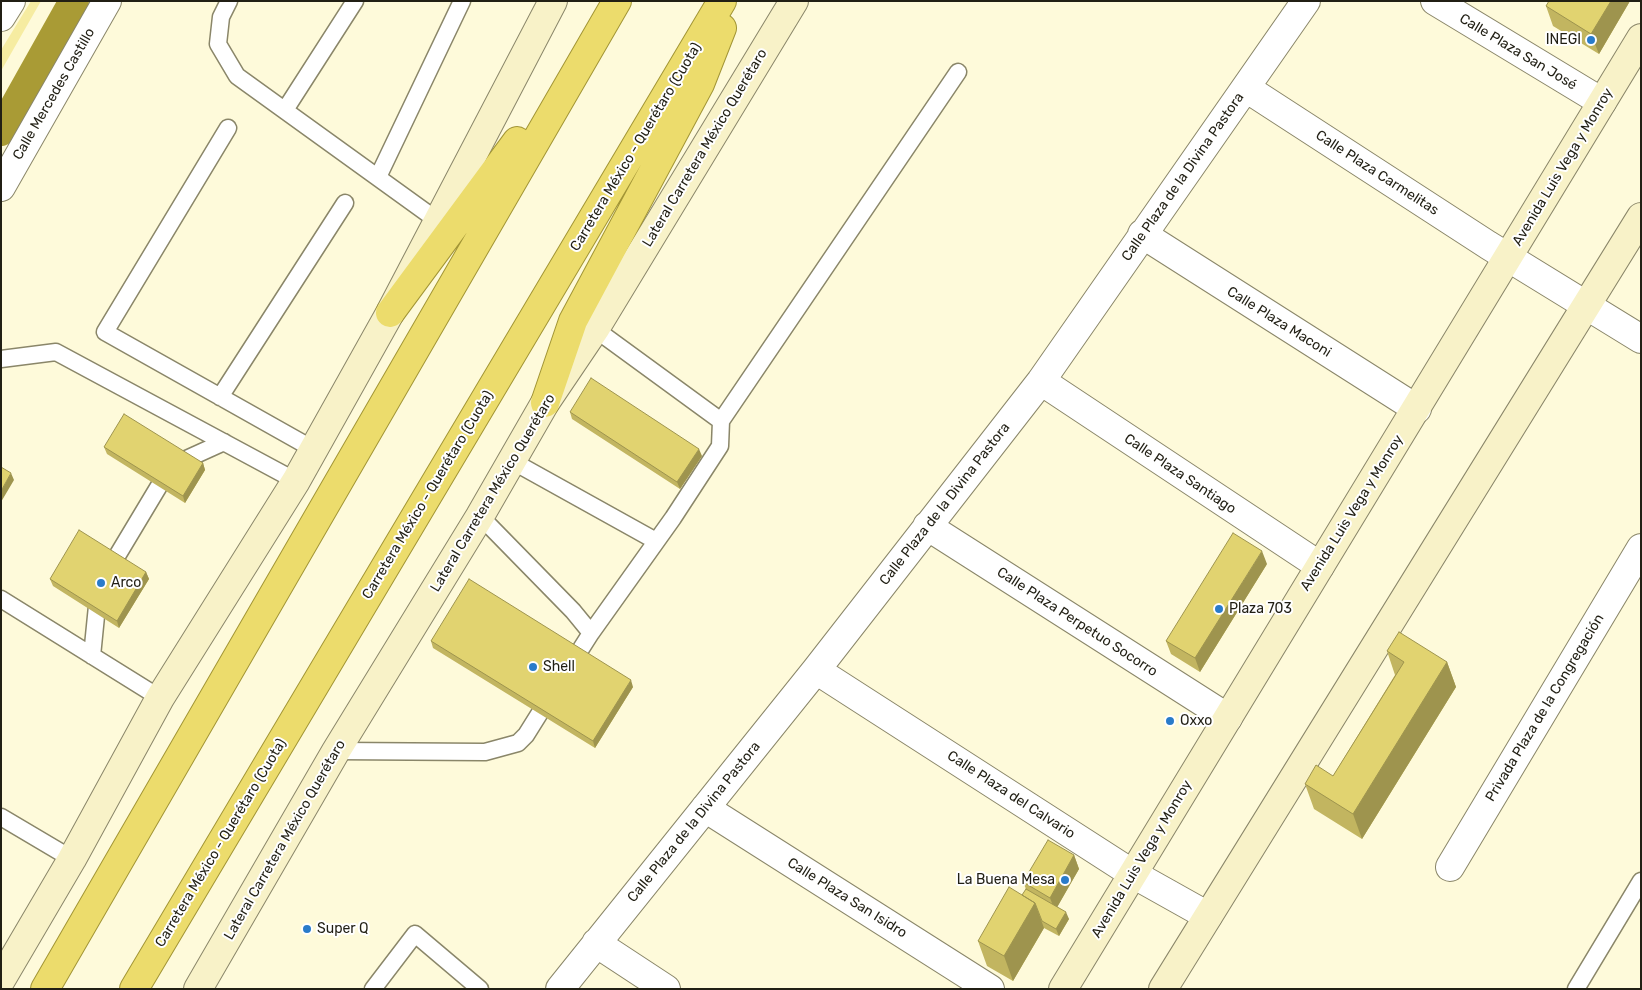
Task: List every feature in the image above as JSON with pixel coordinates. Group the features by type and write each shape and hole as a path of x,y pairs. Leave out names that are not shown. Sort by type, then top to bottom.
{"highway":[{"path":"390,313 495,173 612,1"},
{"path":"45,989 617,1"},
{"name":"Carretera México - Querétaro (Cuota)","path":"134,989 722,1"},
{"path":"545,403 572,321 700,84 732,1"}],"main road":[{"path":"1,980 72,859 160,698 296,481 390,313 553,1"},
{"name":"Lateral Carretera México Querétaro","path":"198,989 336,751 480,516 545,403 595,329 794,1"},
{"name":"Avenida Luis Vega y Monroy","path":"1063,989 1641,38"},
{"path":"1163,989 1641,217"}],"street":[{"path":"1,17 11,1"},
{"name":"Calle Mercedes Castillo","path":"1,187 107,1"},
{"name":"Calle Plaza de la Divina Pastora","path":"560,989 816,670 1041,381 1306,1"},
{"name":"Calle Plaza San José","path":"1435,1 1602,102"},
{"name":"Calle Plaza Carmelitas","path":"1246,88 1508,257"},
{"name":"Calle Plaza Maconi","path":"1142,234 1417,409"},
{"path":"1508,257 1641,339"},
{"name":"Calle Plaza Santiago","path":"1041,381 1320,566"},
{"name":"Calle Plaza Perpetuo Socorro","path":"927,526 1228,718"},
{"name":"Privada Plaza de la Congregación","path":"1450,867 1641,548"},
{"name":"Calle Plaza del Calvario","path":"816,670 1133,874 1208,916"},
{"name":"Calle Plaza San Isidro","path":"705,808 990,989"},
{"path":"596,944 666,989"}],"lane":[{"path":"229,1 221,17 218,44 237,76 438,220"},
{"path":"285,110 355,1"},
{"path":"378,177 462,1"},
{"path":"336,751 485,752 518,743 526,735 591,632 656,541 720,446 721,421 958,72"},
{"path":"228,128 105,332 313,450"},
{"path":"220,397 345,204"},
{"path":"595,329 721,421"},
{"path":"1,359 56,352 296,481"},
{"path":"92,656 99,586 171,466 224,442"},
{"path":"512,461 656,541"},
{"path":"480,516 573,611 591,632"},
{"path":"1,599 160,698"},
{"path":"1,817 72,859"},
{"path":"1576,989 1641,881"},
{"path":"373,989 415,934 480,989"}],"shaded area":[{"path":"31,1 41,1 1,71 1,50"}],"building":[{"path":"1549,1 1611,1 1591,34 1546,6"},
{"path":"591,378 699,449 677,482 570,412"},
{"path":"124,414 203,463 183,496 104,447"},
{"path":"1,467 11,473 1,491"},
{"name":"Arco","path":"79,530 146,572 117,621 50,579"},
{"name":"Plaza 703","path":"1233,533 1262,551 1195,658 1166,641"},
{"name":"Shell","path":"469,579 631,680 593,741 431,641"},
{"path":"1399,632 1447,662 1353,814 1305,784 1316,765 1333,776 1404,662 1387,651"},
{"path":"1048,840 1074,855 1050,898 1023,882"},
{"path":"1009,887 1035,903 1004,956 978,941"},
{"path":"1026,889 1066,912 1056,929 1042,921 1035,903 1022,895"}],"waterway":[{"path":"1,131 74,1"}],"place":[{"name":"INEGI","path":"1591,40"},
{"name":"Arco","path":"101,583"},
{"name":"Plaza 703","path":"1219,609"},
{"name":"Shell","path":"533,667"},
{"name":"Oxxo","path":"1170,721"},
{"name":"La Buena Mesa","path":"1065,880"},
{"name":"Super Q","path":"307,929"}]}
